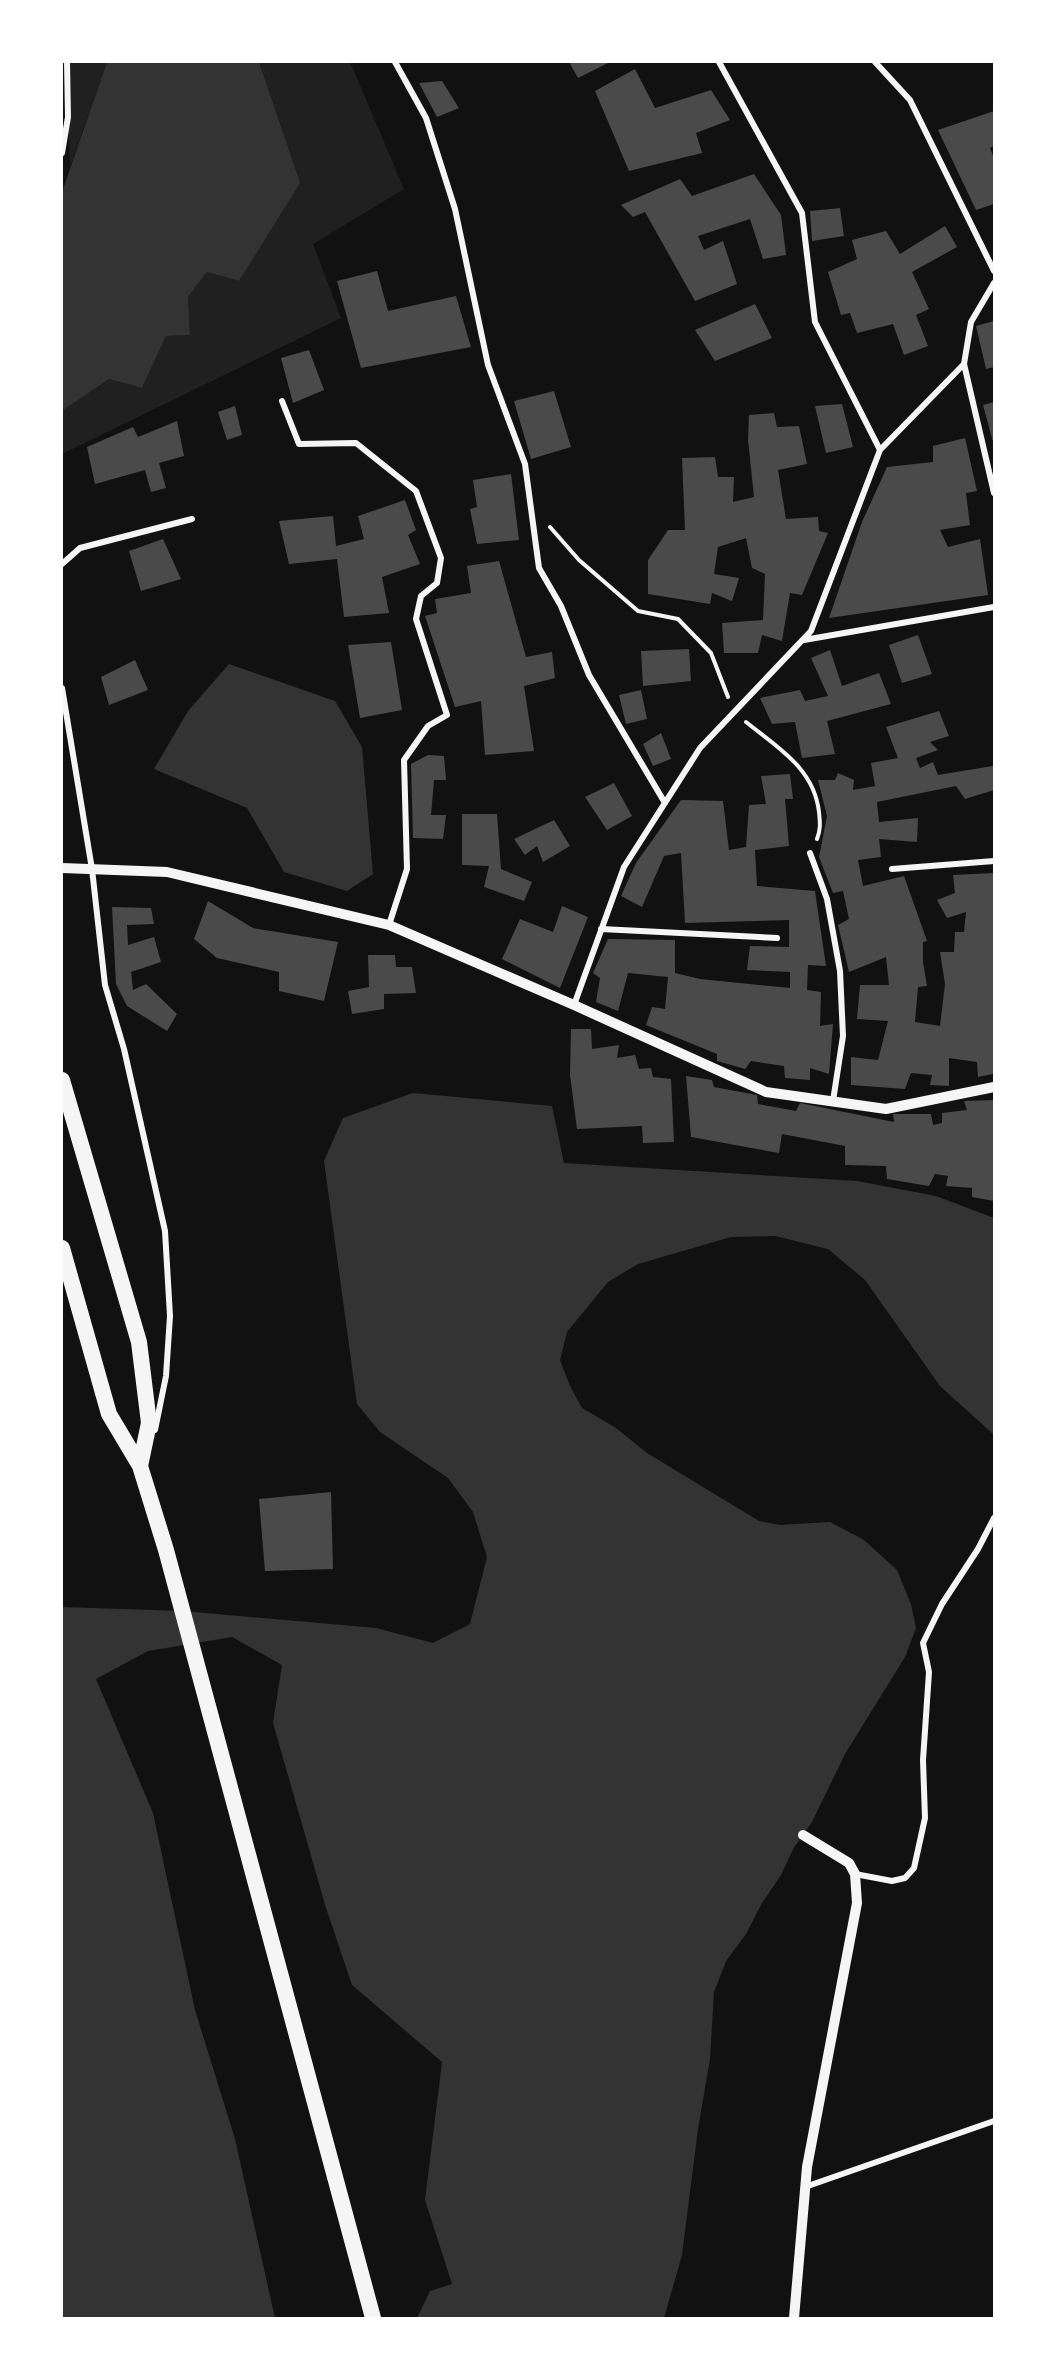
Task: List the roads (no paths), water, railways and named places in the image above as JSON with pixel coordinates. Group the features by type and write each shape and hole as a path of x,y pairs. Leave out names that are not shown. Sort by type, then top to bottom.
{"highway":[{"path":"62,1080 139,1342 149,1423 140,1466"},
{"path":"62,1248 109,1414 140,1466 166,1550 373,2319"}],"street":[{"path":"62,153 68,117 67,62"},
{"path":"395,62 426,118 455,209 488,365 525,464 539,568 561,606 589,675 665,803"},
{"path":"719,62 802,213 815,322 880,450"},
{"path":"875,62 910,100 994,272"},
{"path":"994,283 971,321 964,364 994,493"},
{"path":"574,1005 624,867 700,748 811,632 880,450 964,364"},
{"path":"282,401 299,444 356,443 416,491 441,558 437,583 420,596 417,619 447,715 428,726 405,760 406,869 388,925"},
{"path":"62,564 81,548 192,519"},
{"path":"803,640 994,608"},
{"path":"62,688 92,869 105,985 124,1049 165,1231 170,1316 166,1376 156,1428 140,1466"},
{"path":"810,853 827,899 840,971 843,1036 833,1101"},
{"path":"892,868 994,861"},
{"path":"62,868 167,872 388,925 574,1005 766,1092 886,1109 994,1087"},
{"path":"602,929 777,938"},
{"path":"855,1874 892,1881 905,1878 914,1868 926,1818 923,1760 930,1672 923,1643 942,1604 978,1550 994,1518"},
{"path":"794,2319 807,2167 857,1903 855,1874 849,1863 803,1835"},
{"path":"806,2187 994,2121"}]}
